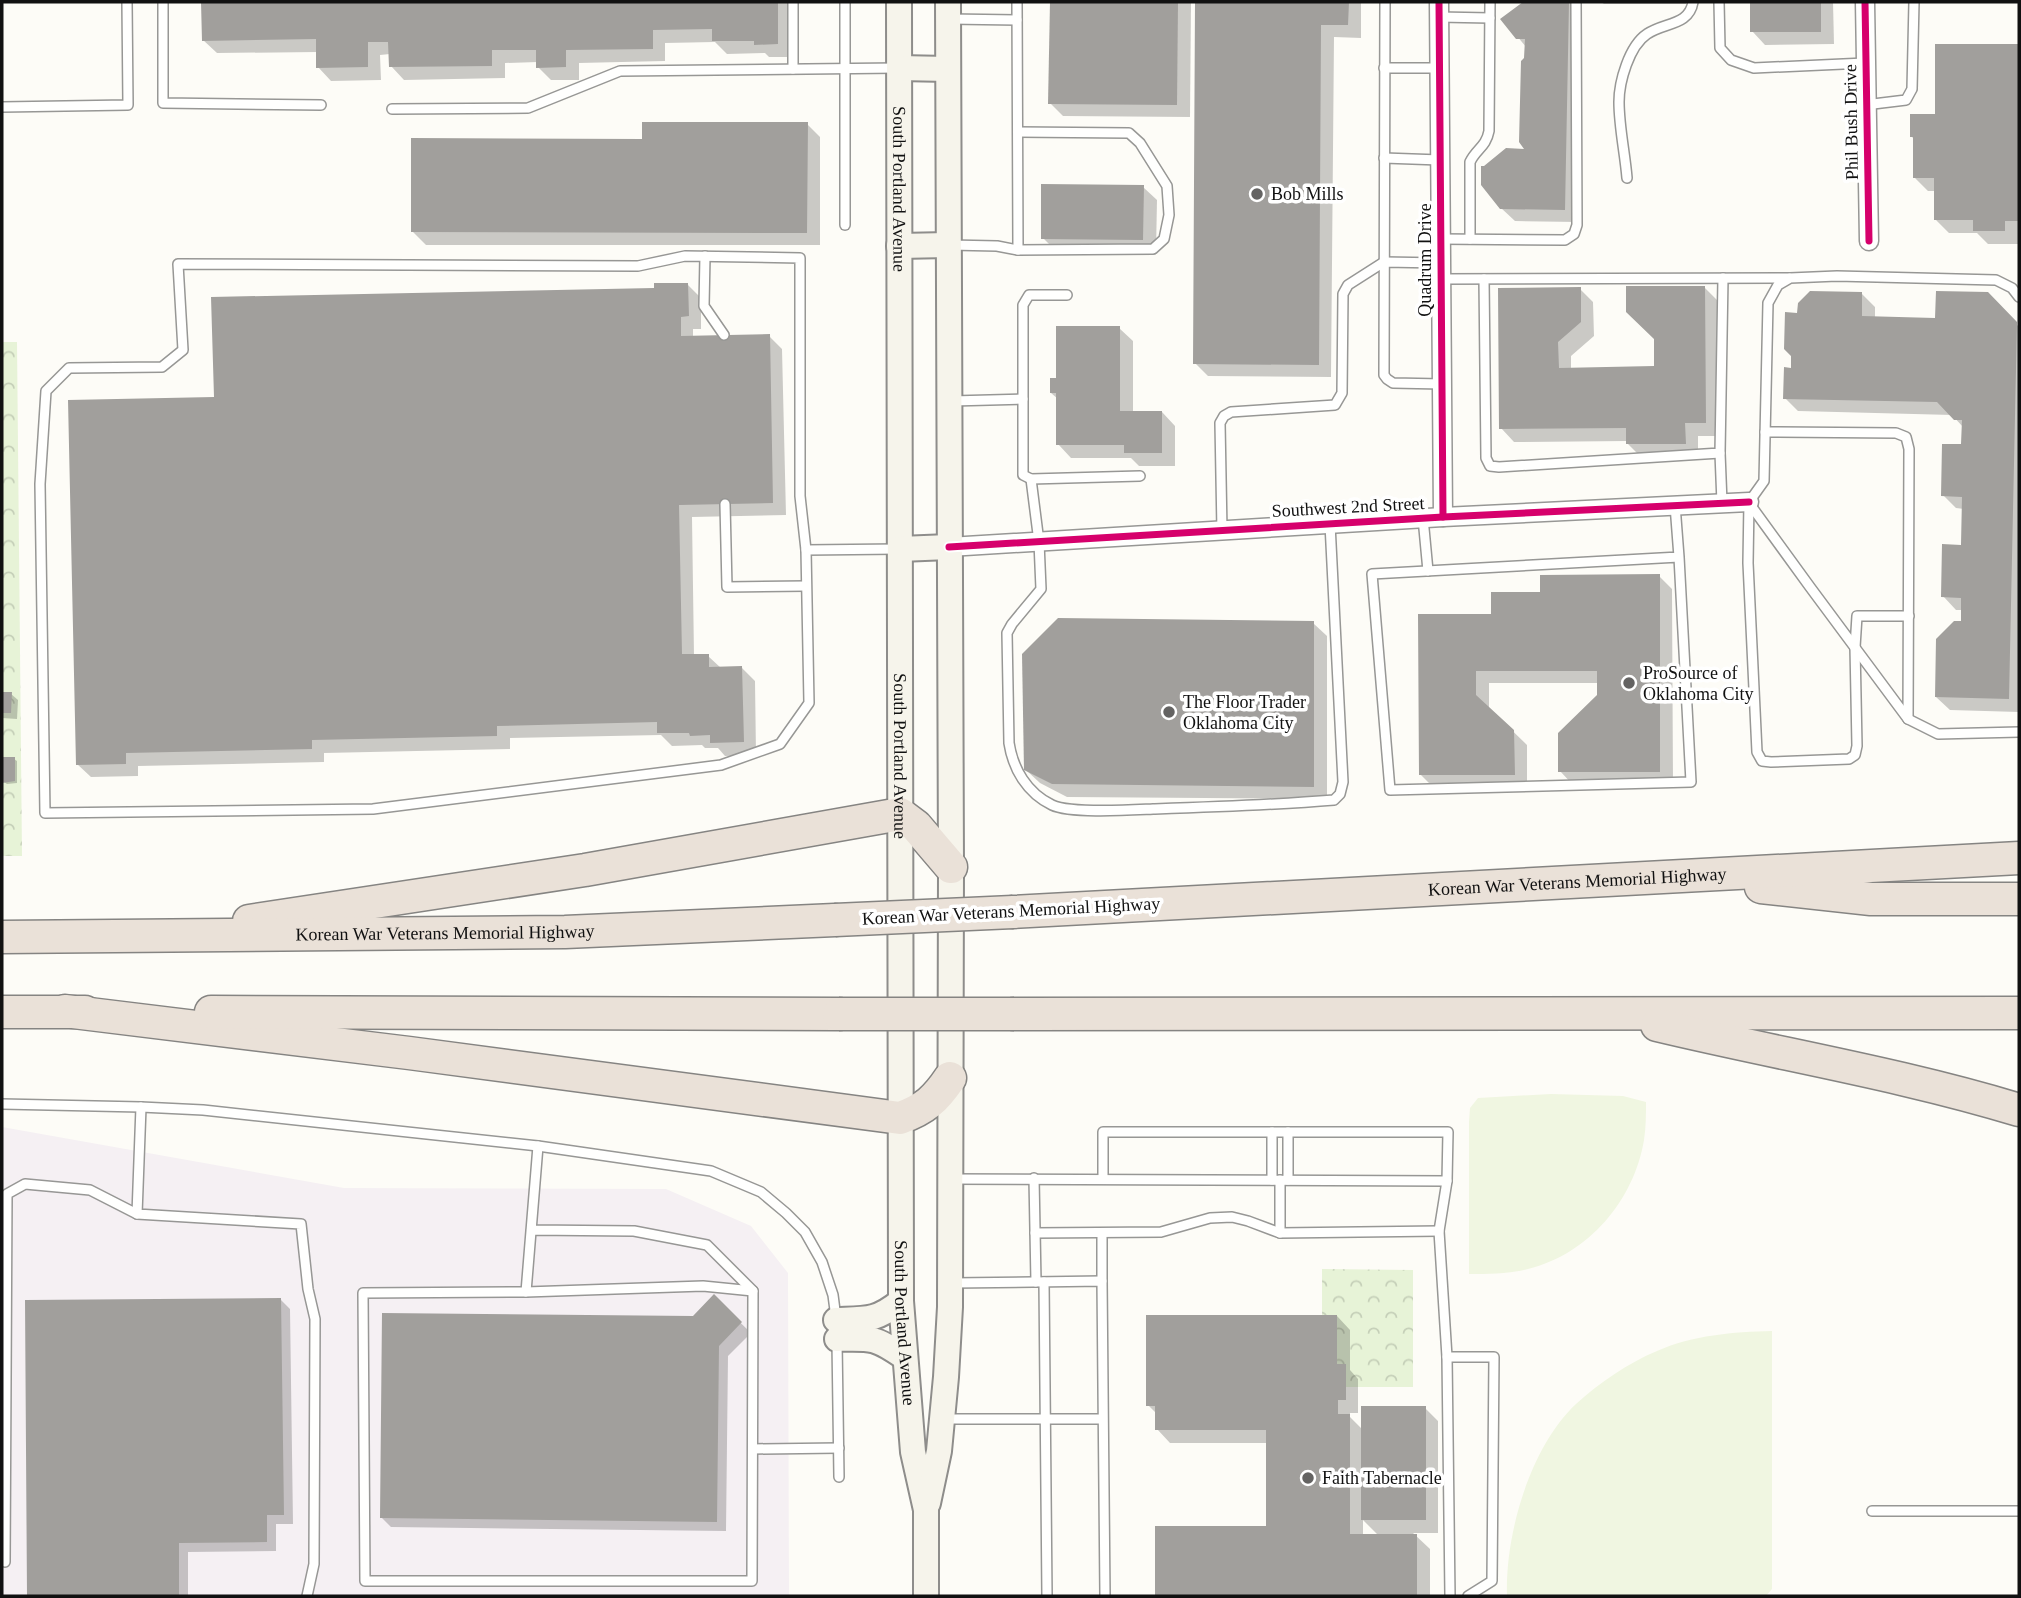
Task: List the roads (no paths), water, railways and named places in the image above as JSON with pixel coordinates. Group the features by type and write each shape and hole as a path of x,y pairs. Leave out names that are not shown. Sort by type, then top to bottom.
{"highway":[{"path":"152,937 311,910 585,870 900,814 916,826 951,867"},
{"name":"Korean War Veterans Memorial Highway","path":"2,937 565,932 1013,912 2019,858"},
{"path":"1670,876 1871,899 2019,899"},
{"path":"2,1012 2019,1013"},
{"path":"65,1012 409,1053 901,1118 918,1112 938,1096 950,1078"},
{"path":"1608,1014 1755,1048 1877,1072 2019,1110"}],"main road":[{"name":"South Portland Avenue","path":"899,2 901,1301 913,1452 926,1510"},
{"name":"South Portland Avenue","path":"926,1596 926,1510 939,1451 946,1377 950,1283 948,10"},
{"path":"900,68 948,69"},
{"path":"899,246 948,245"},
{"path":"900,549 949,547"},
{"path":"837,1329 886,1314 901,1301"},
{"path":"837,1329 881,1341 905,1357"}],"street":[{"name":"Phil Bush Drive","path":"1865,2 1869,241"},
{"name":"Quadrum Drive","path":"1439,10 1443,517"},
{"name":"Southwest 2nd Street","path":"949,547 1423,518 1749,502"}],"lane":[{"path":"2,107 128,105 127,2"},
{"path":"163,2 163,103 321,104"},
{"path":"793,2 793,69"},
{"path":"845,2 845,225"},
{"path":"1017,2 1018,250"},
{"path":"1385,2 1384,374 1393,383 1442,384"},
{"path":"1470,239 1470,162 1487,141 1489,131 1490,2"},
{"path":"1441,239 1565,240 1574,234 1577,225 1576,2"},
{"path":"1627,178 1619,101 1625,67 1636,44 1647,33 1685,18 1693,2"},
{"path":"1719,2 1720,48 1731,60 1754,68 1865,63"},
{"path":"1866,104 1906,100 1912,89 1914,2"},
{"path":"948,10 1017,20"},
{"path":"1439,10 1490,18"},
{"path":"392,108 528,108 620,71 900,68"},
{"path":"1384,68 1439,68"},
{"path":"948,245 997,246 1018,250 1153,249 1164,239 1168,215 1167,186 1140,143 1129,133 1018,131"},
{"path":"1384,158 1440,160"},
{"path":"685,256 800,258 800,496 806,550 809,703 780,744 721,765 373,808 45,813 40,484 46,390 69,368 162,367 183,350 177,264 638,266 685,256"},
{"path":"705,256 704,306 724,335"},
{"path":"1222,531 1220,423 1224,416 1231,412 1335,405 1342,393 1343,294 1348,285 1384,262 1484,279 1837,276 1996,280 2012,288 2019,298"},
{"path":"1722,503 1720,453 1723,278"},
{"path":"1790,278 1778,285 1768,303 1764,481 1749,502 1748,563 1757,752 1762,761 1849,759 1855,755 1857,616 1909,616"},
{"path":"1484,279 1486,458 1490,466 1720,453"},
{"path":"1067,295 1029,295 1023,305 1023,475 1031,479 1140,476"},
{"path":"949,401 1023,399"},
{"path":"1765,432 1896,433 1906,437 1909,449 1908,719"},
{"path":"1031,479 1039,542 1041,589 1007,633 1009,743 1011,758 1019,775 1033,792 1054,806 1112,811 1294,803 1334,800 1340,794 1343,782 1330,524"},
{"path":"1749,502 1908,719 1938,734 2019,732"},
{"path":"725,504 727,587 806,586"},
{"path":"1675,505 1679,557 1691,782 1390,790 1372,574 1679,557"},
{"path":"1423,518 1428,571"},
{"path":"806,550 900,549"},
{"path":"2,1104 203,1111 538,1146 711,1171 761,1192 805,1233 822,1262 833,1295 837,1329 839,1477"},
{"path":"137,1214 141,1107"},
{"path":"1103,1180 1103,1132 1448,1132 1447,1181 1439,1231 1447,1357 1450,1596"},
{"path":"1272,1132 1280,1180"},
{"path":"1280,1233 1280,1180 1288,1132"},
{"path":"526,1292 538,1146"},
{"path":"1034,1178 1045,1419 1047,1596"},
{"path":"950,1179 1447,1181"},
{"path":"5,1562 7,1194 24,1184 90,1190 137,1214 301,1224 308,1290 315,1319 314,1564 307,1596"},
{"path":"1035,1233 1161,1233 1210,1218 1232,1217 1280,1233 1439,1231"},
{"path":"531,1230 634,1231 707,1245 753,1291 752,1581 365,1581 363,1293 526,1292 703,1286 753,1291"},
{"path":"1102,1233 1105,1596"},
{"path":"950,1283 1102,1281"},
{"path":"1447,1357 1494,1357 1492,1581 1468,1596"},
{"path":"942,1419 1102,1419"},
{"path":"752,1449 839,1448"},
{"path":"1872,1511 2019,1511"}],"place":[{"name":"Bob Mills","path":"1257,194"},
{"name":"ProSource of Oklahoma City","path":"1629,683"},
{"name":"The Floor Trader Oklahoma City","path":"1169,712"},
{"name":"Faith Tabernacle","path":"1308,1478"}]}
